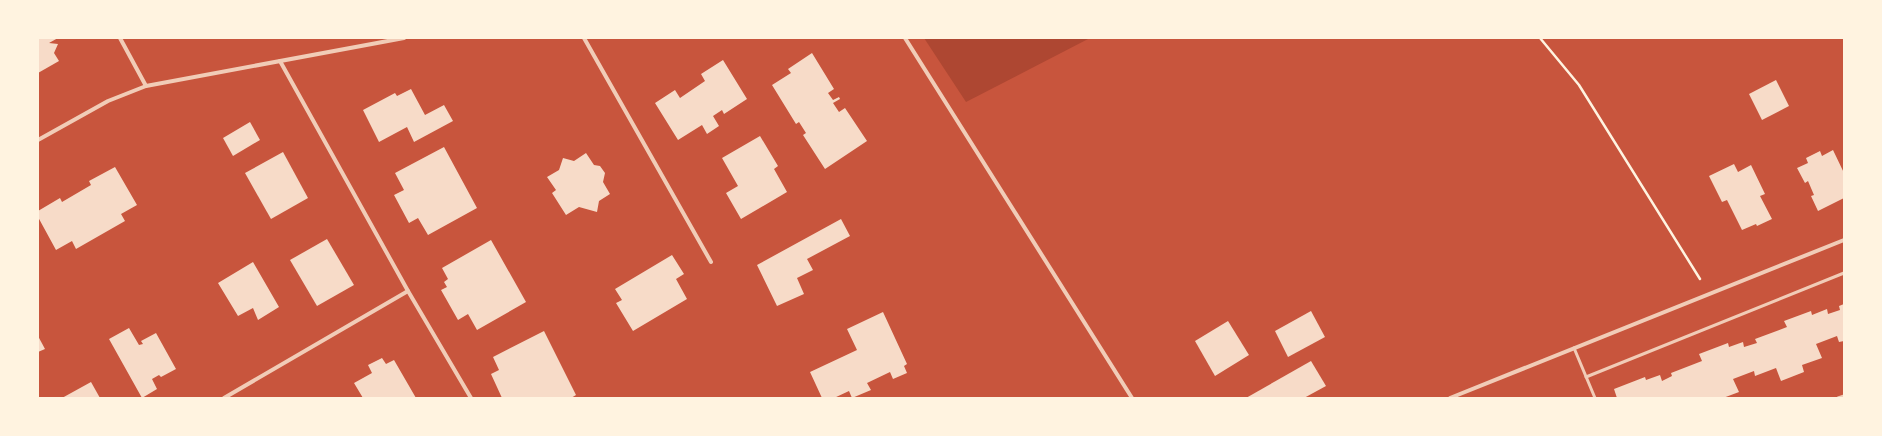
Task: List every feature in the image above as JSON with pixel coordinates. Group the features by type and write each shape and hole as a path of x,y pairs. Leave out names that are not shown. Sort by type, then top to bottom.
{"street":[{"path":"120,38 146,86"},
{"path":"38,140 108,101 146,86 404,38"},
{"path":"584,38 711,262"},
{"path":"905,38 1132,398"},
{"path":"280,61 408,291 470,398"},
{"path":"1450,398 1844,240"},
{"path":"224,398 408,291"}],"lane":[{"path":"1586,377 1844,273"},
{"path":"1574,348 1595,398"},
{"path":"1838,398 1844,396"}],"path":[{"path":"1540,38 1579,85 1710,294"}],"shaded area":[{"path":"924,38 1090,38 966,102"}],"building":[{"path":"38,38 58,38 49,43 58,44 54,53 59,61 38,73"},
{"path":"812,53 834,89 828,93 833,100 839,97 840,99 833,103 839,112 845,108 867,141 825,169 803,135 806,133 799,122 796,124 772,85 791,73 788,69"},
{"path":"723,60 747,99 724,114 722,110 713,116 719,126 707,134 702,125 678,140 655,103 675,90 680,98 705,81 701,74"},
{"path":"1776,80 1789,106 1762,120 1749,94"},
{"path":"411,89 425,115 444,105 453,121 414,142 407,127 379,142 363,110 395,93 397,96"},
{"path":"250,122 260,140 233,156 223,138"},
{"path":"760,136 778,166 774,169 787,192 741,219 726,193 738,186 722,158"},
{"path":"444,147 477,208 428,235 418,218 409,223 394,195 404,190 395,173"},
{"path":"1833,150 1844,173 1844,198 1818,211 1811,196 1814,195 1808,181 1805,183 1797,168 1808,163 1806,158 1820,151 1822,156"},
{"path":"283,152 308,198 271,219 245,173"},
{"path":"586,153 594,165 600,166 605,173 603,182 610,194 599,201 597,212 579,207 566,215 552,193 556,190 547,177 559,170 563,158 574,161"},
{"path":"1734,164 1738,172 1751,165 1765,194 1760,196 1772,219 1757,226 1756,224 1742,230 1727,200 1722,202 1709,176"},
{"path":"115,167 137,205 121,214 125,221 76,249 72,241 56,250 38,217 38,211 60,198 62,202 91,185 89,181"},
{"path":"841,219 850,236 807,259 813,270 797,278 804,294 777,306 757,265"},
{"path":"327,239 354,285 317,306 290,260"},
{"path":"491,240 526,302 477,330 468,314 458,320 441,290 447,287 444,282 448,279 442,268"},
{"path":"672,255 684,274 676,279 687,299 633,331 616,303 622,300 615,289"},
{"path":"253,262 279,307 258,320 253,308 238,316 218,283"},
{"path":"1844,304 1844,341 1839,342 1837,336 1816,344 1822,358 1802,365 1804,372 1781,381 1776,368 1755,376 1754,371 1733,379 1739,392 1723,398 1617,398 1614,389 1645,377 1646,380 1660,375 1662,381 1672,376 1671,373 1702,361 1699,354 1728,343 1729,347 1743,342 1744,347 1757,343 1755,339 1787,327 1784,321 1811,311 1812,315 1827,309 1828,314 1840,310 1839,306"},
{"path":"1311,311 1325,337 1288,357 1275,331"},
{"path":"883,312 907,364 904,366 907,373 893,379 890,372 867,383 871,390 852,398 849,391 834,398 822,398 810,372 857,350 847,329"},
{"path":"1228,321 1249,355 1215,376 1195,341"},
{"path":"129,328 139,345 143,344 141,341 156,333 176,369 161,377 159,375 152,379 157,389 142,398 109,339"},
{"path":"544,331 576,395 571,398 502,398 491,374 499,370 493,357"},
{"path":"38,336 45,349 38,352"},
{"path":"382,358 386,364 394,360 416,398 363,398 354,383 372,373 368,365"},
{"path":"1311,361 1326,386 1304,398 1246,398"},
{"path":"91,382 100,398 62,398"}]}
